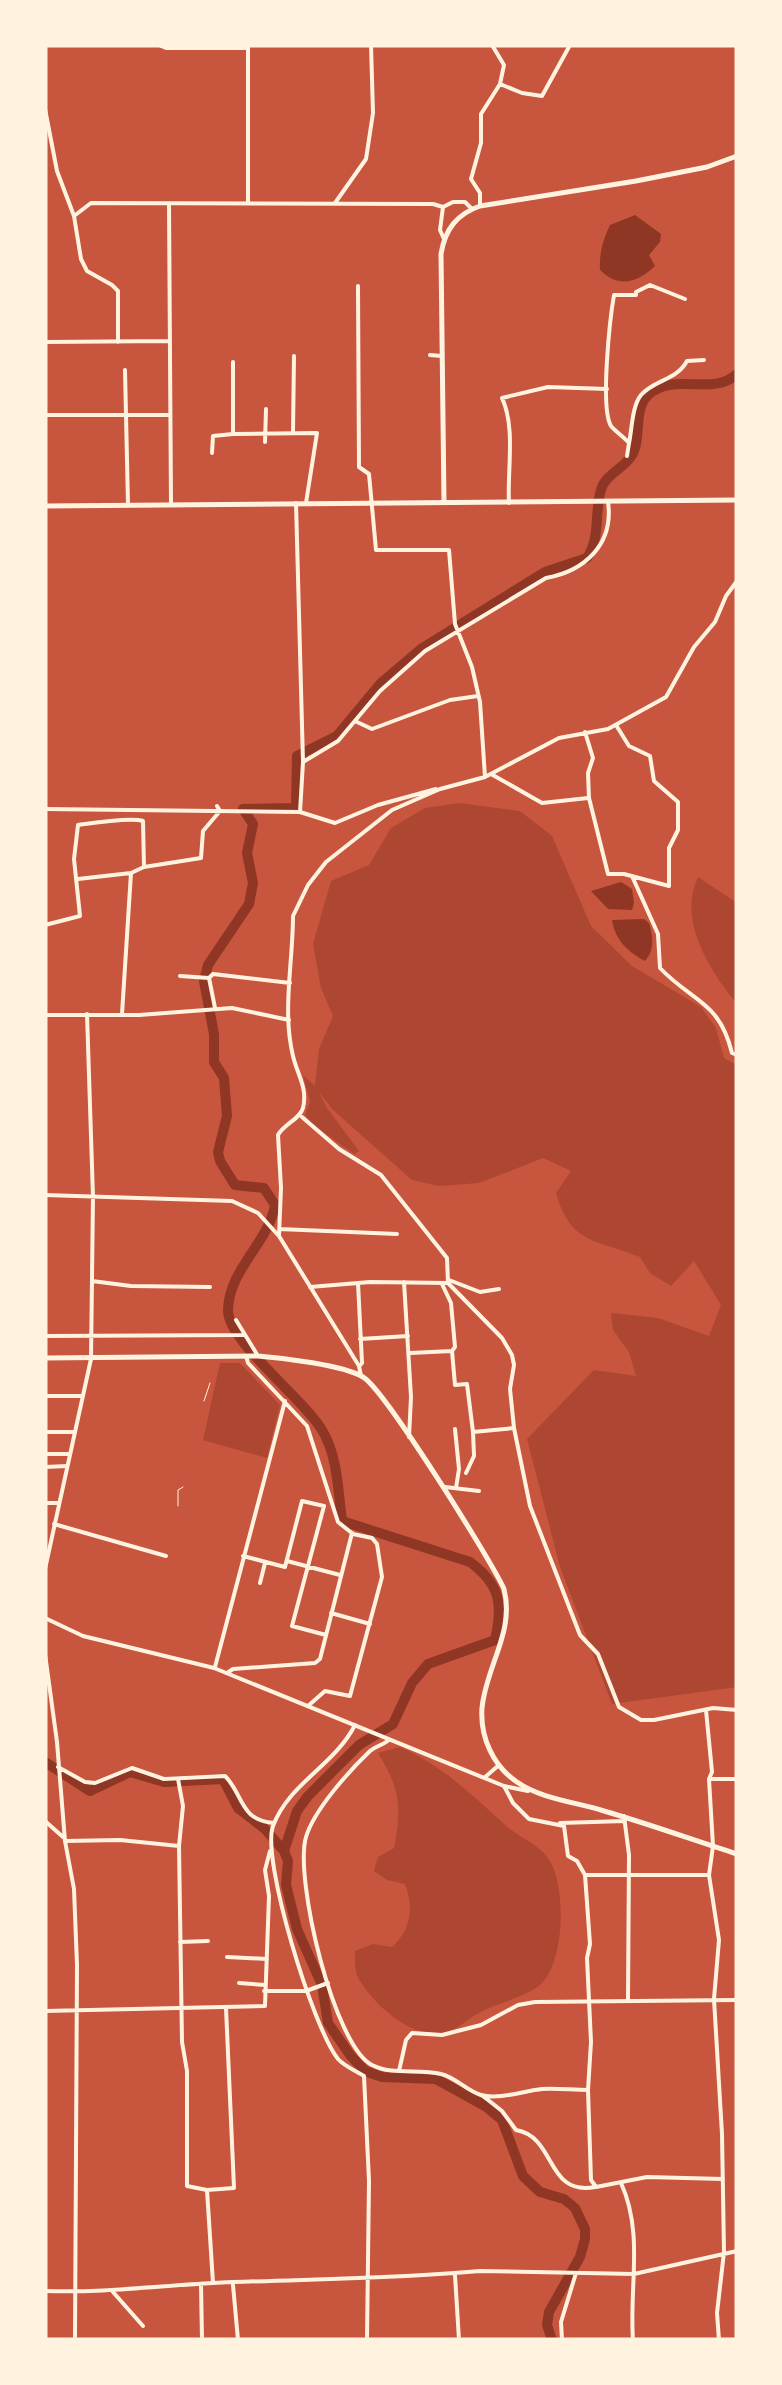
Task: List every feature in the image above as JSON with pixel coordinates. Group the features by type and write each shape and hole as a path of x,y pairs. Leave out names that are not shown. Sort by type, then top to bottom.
{"main road":[{"path":"444,502 441,254 444,239 457,218 480,206 652,178 737,156"},
{"path":"45,506 737,500"},
{"path":"45,1358 258,1356 361,1376 380,1396 497,1572 508,1602 506,1630 482,1709 485,1738 499,1765 531,1791 737,1854"}],"street":[{"path":"159,45 247,47 248,203"},
{"path":"335,203 366,159 373,113 371,45"},
{"path":"480,206 480,193 472,179 481,143 480,118 500,84 504,65 492,45"},
{"path":"500,84 542,96 570,45"},
{"path":"45,109 57,171 74,216 87,271 118,291 118,342"},
{"path":"74,216 91,203 443,207 465,202 472,209"},
{"path":"169,204 171,504"},
{"path":"443,207 439,225 444,239"},
{"path":"629,443 612,427 607,389 614,295 636,295 650,285 684,299"},
{"path":"358,286 360,468 369,474 376,550 449,550 456,629 472,666 488,775"},
{"path":"45,342 170,342"},
{"path":"430,355 442,356"},
{"path":"293,432 294,356"},
{"path":"628,456 637,403 644,392 676,376 686,361 704,360"},
{"path":"233,434 234,362"},
{"path":"125,370 128,505"},
{"path":"508,504 508,441 502,398 548,386 607,389"},
{"path":"266,409 266,442"},
{"path":"45,415 169,415"},
{"path":"212,453 213,436 317,433 306,503"},
{"path":"303,760 324,751 357,722 380,690 456,629 590,558 605,537 610,514 602,502"},
{"path":"296,504 303,760 300,812"},
{"path":"45,809 218,808 300,812 335,823 378,805 488,775 548,743 616,725 656,704 673,688 694,647 715,622 737,581"},
{"path":"357,722 372,728 450,700 478,696"},
{"path":"585,732 593,758 588,773 589,798 608,874 669,886 669,848 678,830 678,802 654,781 650,756 629,746 616,725"},
{"path":"488,775 542,803 589,798"},
{"path":"279,1232 278,1135 301,1115 305,1088 293,1058 288,1020 293,916 326,862 392,810 440,789"},
{"path":"78,879 131,873 144,867 201,858 203,831 218,808"},
{"path":"45,925 80,916 75,828 82,823 102,825 137,818 143,821 144,867"},
{"path":"122,1014 131,873"},
{"path":"632,876 658,934 660,968 709,1008 726,1028 732,1053 737,1055"},
{"path":"180,976 209,978 213,974 290,982"},
{"path":"209,978 215,1009"},
{"path":"45,1015 215,1009 252,1011 288,1020"},
{"path":"45,1569 48,1539 90,1359 93,1197 87,1014"},
{"path":"301,1115 338,1149 382,1175 447,1258 455,1385 466,1384 472,1432 474,1456 466,1473"},
{"path":"45,1195 222,1200 245,1205 279,1232 359,1366 361,1376"},
{"path":"279,1232 397,1234"},
{"path":"92,1281 210,1287"},
{"path":"404,1282 410,1353 409,1438"},
{"path":"446,1282 507,1344 514,1365 510,1389 514,1428 530,1506 580,1635 598,1654 619,1707 641,1720 720,1707 737,1710"},
{"path":"310,1286 446,1282 480,1292 499,1289"},
{"path":"358,1283 362,1362 359,1366"},
{"path":"236,1320 258,1356"},
{"path":"45,1336 244,1335"},
{"path":"360,1340 408,1336"},
{"path":"410,1353 452,1351"},
{"path":"247,1356 248,1363 307,1426 338,1522 377,1544 382,1578 350,1696 325,1691 308,1706"},
{"path":"45,1396 82,1396"},
{"path":"214,1668 285,1401"},
{"path":"472,1432 514,1428"},
{"path":"455,1429 456,1488"},
{"path":"45,1432 74,1432"},
{"path":"45,1454 70,1454"},
{"path":"45,1467 67,1466"},
{"path":"440,1487 479,1491"},
{"path":"243,1556 285,1567 302,1501 324,1506"},
{"path":"326,1636 292,1626 324,1506 332,1501"},
{"path":"45,1502 59,1502"},
{"path":"54,1524 166,1556"},
{"path":"225,1674 232,1669 320,1659 352,1533"},
{"path":"286,1561 340,1576"},
{"path":"260,1583 266,1562"},
{"path":"330,1613 370,1624"},
{"path":"45,1618 83,1636 214,1668 504,1786 531,1791"},
{"path":"45,1654 65,1841 74,1889 75,2340"},
{"path":"706,1710 712,1772 709,1779 713,1846 709,1875 719,1940 714,1999 723,2179 719,2340"},
{"path":"45,2012 265,2006 269,1896 265,1870 273,1826 292,1791 328,1761 354,1725"},
{"path":"388,1739 368,1754 333,1793 306,1836 306,1897 328,1983 360,2056 372,2065 443,2074 483,2096 502,2111 516,2130 540,2140 552,2167 567,2184 581,2189 663,2176 723,2179"},
{"path":"484,1778 499,1765"},
{"path":"58,1766 85,1782 95,1783 132,1768 164,1778 226,1776 242,1808 273,1826"},
{"path":"709,1779 737,1778"},
{"path":"178,1779 182,1806 178,1846 181,2008 187,2071 187,2186 207,2190 234,2188 226,2008"},
{"path":"504,1786 529,1820 560,1823 624,1819 628,2000"},
{"path":"45,1821 65,1841"},
{"path":"560,1823 564,1826 568,1856 577,1861 585,1875 590,2000 589,2172 596,2187"},
{"path":"65,1841 120,1840 178,1846"},
{"path":"270,1851 306,1991 340,2061 364,2076 369,2166 367,2340"},
{"path":"585,1875 709,1875"},
{"path":"180,1942 208,1941"},
{"path":"227,1957 267,1959"},
{"path":"239,1983 306,1991 328,1983"},
{"path":"399,2070 406,2040 412,2033 442,2035 480,2024 525,2003 737,2000"},
{"path":"226,2026 234,2026"},
{"path":"483,2096 546,2089 588,2090"},
{"path":"620,2183 632,2210 633,2340"},
{"path":"207,2190 212,2283"},
{"path":"45,2291 111,2291 480,2271 634,2274 737,2251"},
{"path":"562,2340 561,2322 576,2273"},
{"path":"456,2275 459,2340"},
{"path":"234,2283 238,2340"},
{"path":"201,2284 202,2340"},
{"path":"111,2291 143,2326"}],"lane":[{"path":"204,1400 210,1383"},
{"path":"178,1506 176,1500 182,1487"}],"shaded area":[{"path":"635,215 661,234 660,242 649,255 655,266 635,279 614,280 600,270 603,241 610,225"},
{"path":"459,803 520,811 552,836 591,926 632,966 701,1007 716,1028 724,1058 737,1065 737,1687 612,1704 560,1567 527,1439 594,1370 636,1376 629,1352 613,1330 611,1313 658,1318 709,1336 721,1305 694,1261 671,1286 650,1273 640,1257 587,1238 569,1222 556,1193 571,1171 543,1158 479,1183 439,1186 412,1180 333,1110 319,1092 359,1151 354,1154 305,1115 310,1102 303,1075 315,1086 319,1049 333,1016 321,988 313,944 331,881 369,865 391,828 425,808"},
{"path":"698,877 737,903 737,1004 707,961 694,927 691,910"},
{"path":"621,882 632,889 632,910 608,909 591,891"},
{"path":"644,919 649,923 652,943 645,961 623,945 612,920"},
{"path":"220,1363 240,1363 280,1405 267,1458 203,1440"},
{"path":"400,1747 442,1771 540,1850 550,1861 559,1888 559,1942 549,1973 541,1984 439,2034 416,2030 384,2009 366,1990 355,1966 355,1951 373,1944 392,1947 409,1918 405,1884 387,1880 374,1871 378,1857 394,1848 398,1820 395,1788 378,1753"}],"waterway":[{"path":"552,2340 547,2325 549,2312 580,2257 585,2239 585,2229 575,2208 564,2199 540,2192 523,2176 502,2120 485,2106 436,2079 382,2077 365,2071 328,2023 322,1985 297,1929 286,1885 288,1861 284,1851 297,1811 359,1745 393,1724 412,1683 428,1664 495,1640 499,1606 494,1588 470,1562 342,1521 334,1463 322,1430 253,1354 231,1323 230,1295 275,1205 264,1188 235,1185 220,1161 218,1152 227,1116 224,1078 214,1062 214,1034 204,981 208,965 249,904 253,883 247,853 253,824 243,809 296,808 297,756 337,736 381,683 421,649 545,572 587,558 594,542 601,490 632,455 641,408 648,395 670,385 716,384 737,374"},
{"path":"45,1762 90,1791 130,1772 164,1782 223,1779 238,1808 265,1829 284,1851"}]}
